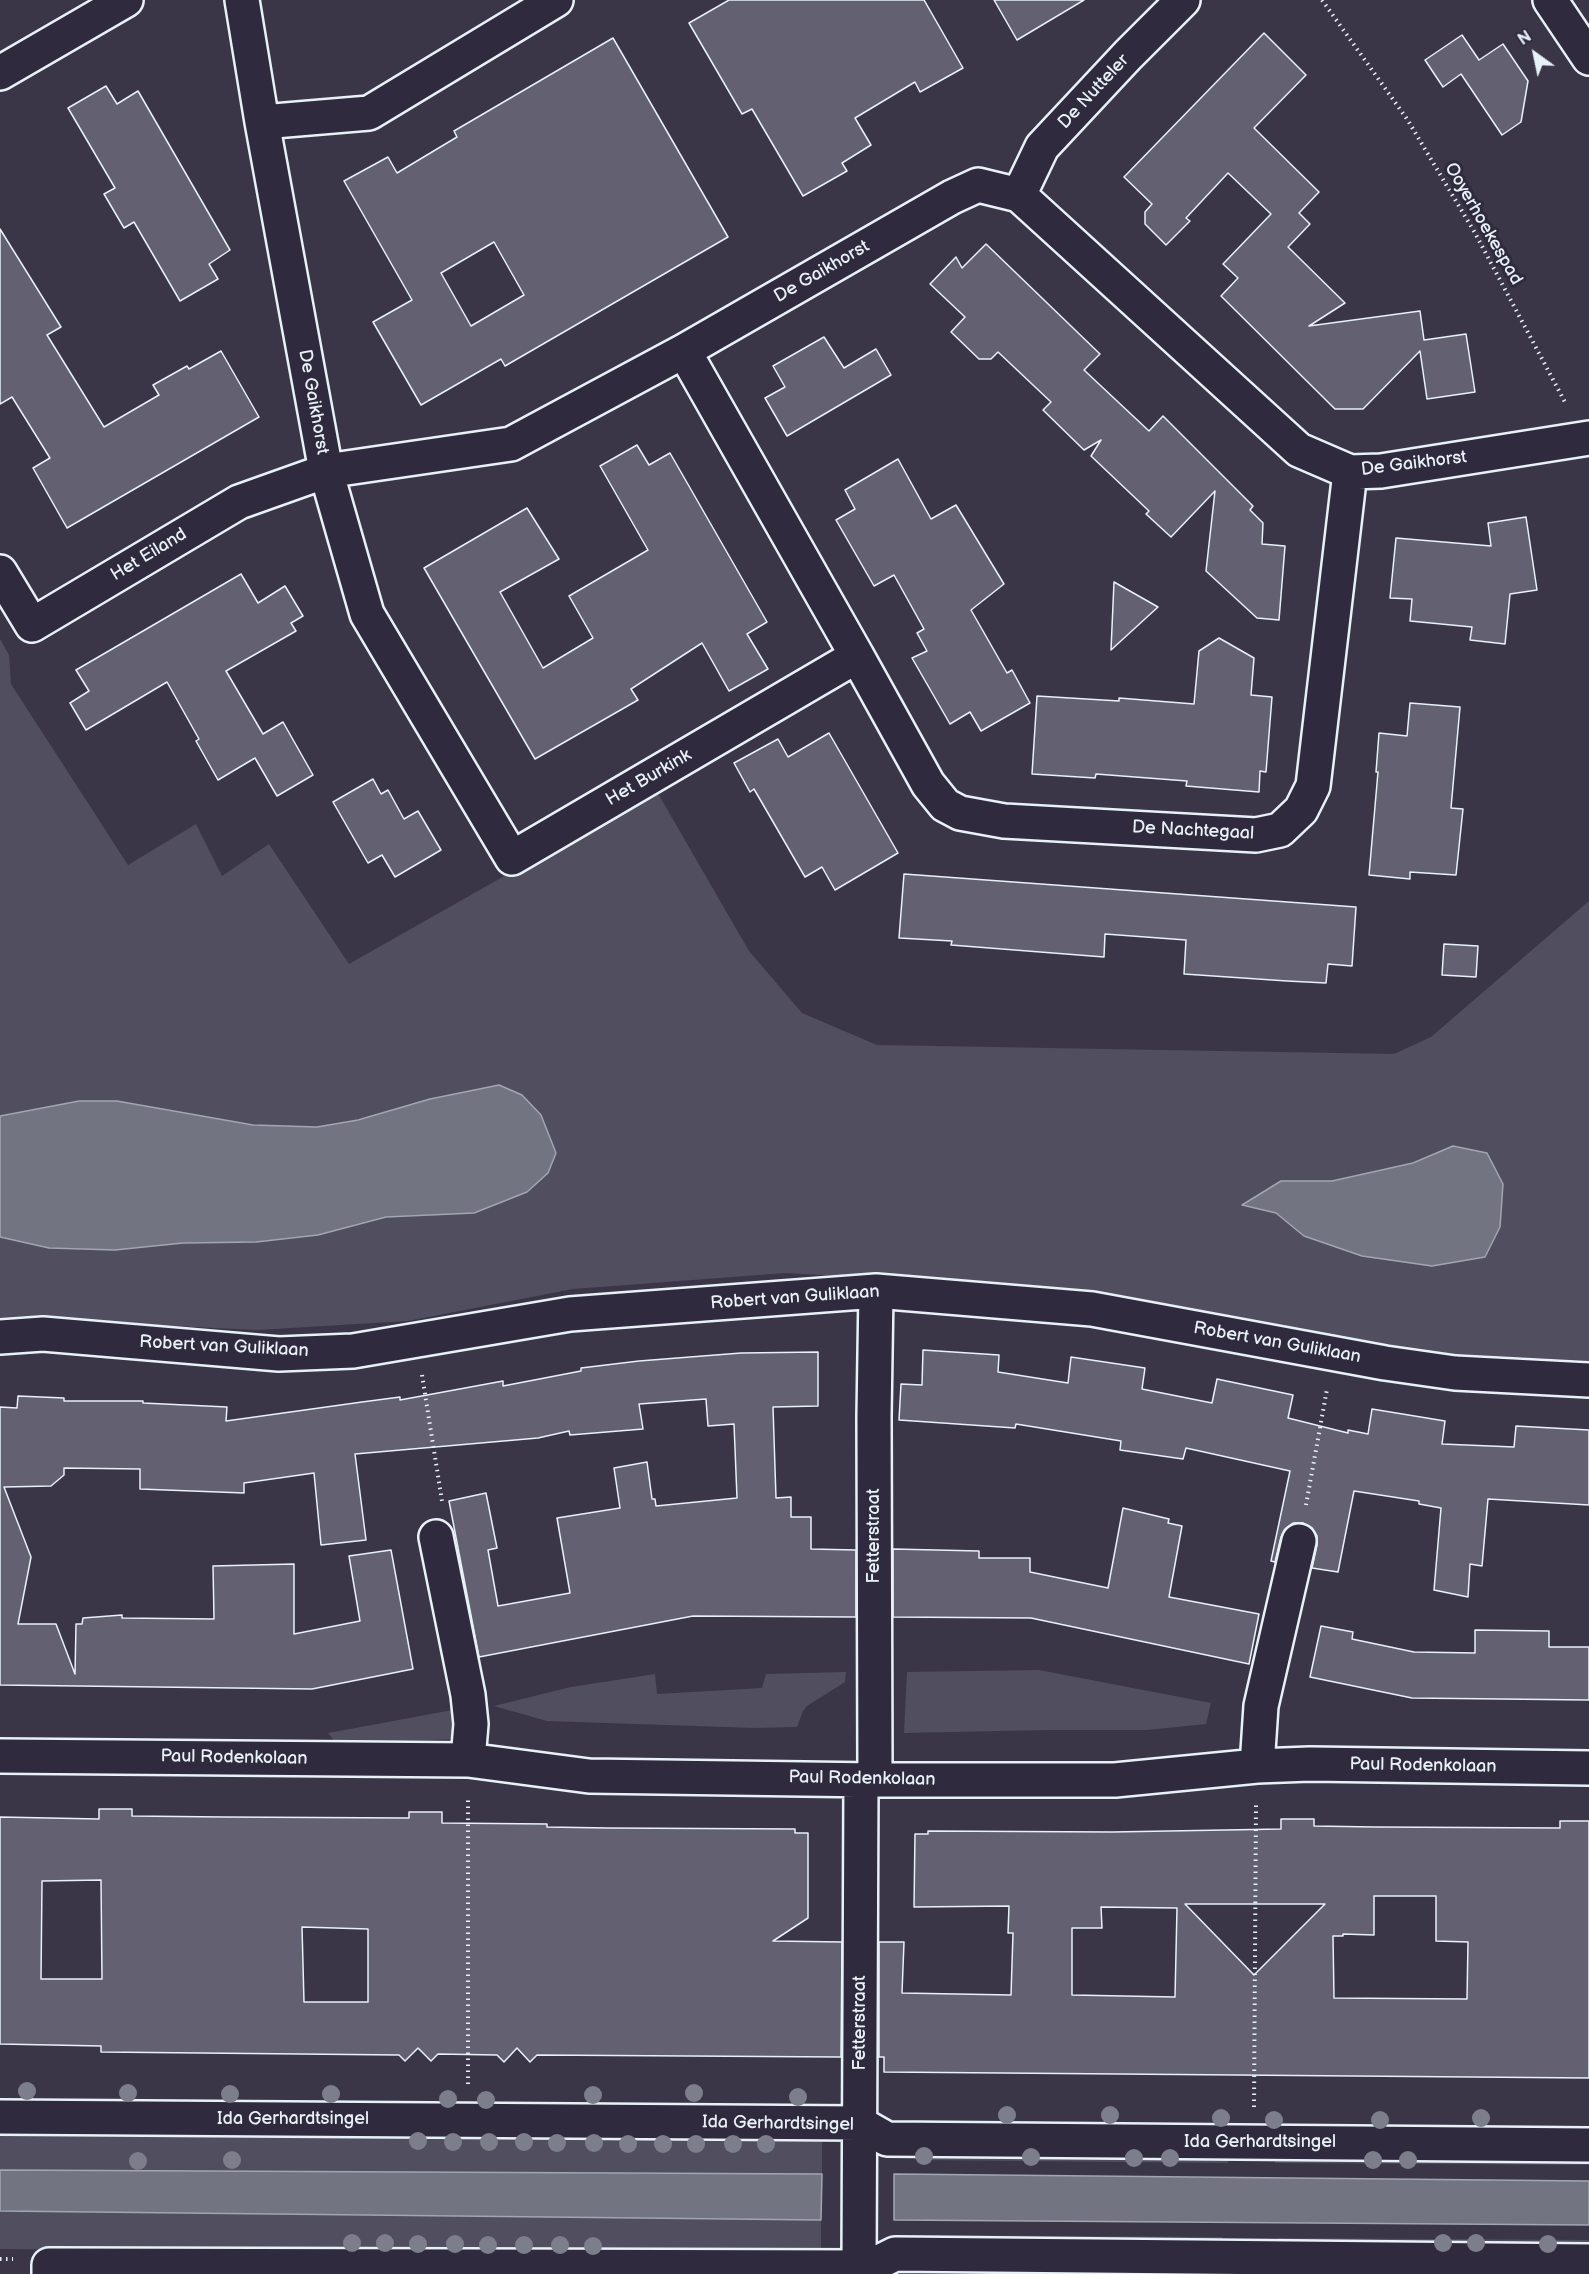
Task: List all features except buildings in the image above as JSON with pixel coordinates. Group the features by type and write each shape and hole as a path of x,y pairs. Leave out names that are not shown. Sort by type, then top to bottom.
{"street":[{"path":"0,73 126,0"},
{"name":"De Gaikhorst","path":"242,0 326,471 512,444 684,351 952,197 978,185 1019,195 1299,450 1350,472 1381,471 1585,439"},
{"path":"262,122 369,113 556,0"},
{"name":"De Nutteler","path":"1019,195 1042,147 1128,55 1184,0"},
{"path":"1550,0 1589,58"},
{"path":"684,351 857,656"},
{"name":"Het Eiland","path":"0,572 32,625 239,502 326,471"},
{"name":"Het Burkink","path":"326,471 367,614 512,858 857,656"},
{"name":"De Nachtegaal","path":"857,656 928,784 945,805 960,813 1004,820 1256,836 1280,830 1301,810 1314,786 1350,472"},
{"name":"Robert van Guliklaan","path":"0,1337 43,1334 279,1354 353,1351 570,1314 876,1291 1092,1309 1455,1373 1589,1380"},
{"name":"Fetterstraat","path":"859,2267 859,2123 868,1780 876,1291"},
{"path":"436,1537 468,1695 471,1724 468,1760"},
{"path":"1257,1766 1261,1706 1299,1541"},
{"name":"Paul Rodenkolaan","path":"0,1756 468,1760 590,1776 868,1780 1115,1780 1257,1766 1310,1764 1589,1768"},
{"name":"Ida Gerhardtsingel","path":"0,2117 859,2123 886,2139 1589,2145"},
{"path":"49,2270 868,2267 895,2254 1251,2266 1589,2261"}],"path":[{"name":"Ooyerhoekespad","path":"1322,0 1407,119 1464,214 1585,439"},
{"path":"417,1341 447,1532 436,1537"},
{"path":"1299,1541 1334,1352"},
{"path":"468,1760 468,2120"},
{"path":"1254,2142 1257,1766"}],"shaded area":[{"path":"0,639 9,655 11,684 128,865 196,824 222,876 269,844 349,964 656,790 749,951 802,1013 877,1045 1394,1054 1431,1037 1589,901 1589,1361 1393,1351 1179,1307 976,1284 786,1273 573,1289 408,1321 257,1330 70,1321 0,1324 0,1237 49,1248 115,1250 183,1243 256,1242 318,1235 386,1217 474,1213 358,1120 317,1127 253,1125 117,1101 79,1101 0,1116","holes":["1453,1146 1362,1256 1304,1236 1276,1213 1243,1206 1281,1181 1332,1181 1413,1163"]},
{"path":"1039,1670 1211,1703 1206,1724 1147,1730 904,1733 907,1672"},
{"path":"846,1672 845,1682 807,1706 797,1727 755,1728 547,1721 494,1706 571,1687 655,1674 657,1694 762,1688 766,1674"},
{"path":"458,1709 460,1739 336,1743 328,1733"},
{"path":"0,2129 817,2137 822,2140 822,2174 0,2170"},
{"path":"917,2151 1228,2154 1228,2163 917,2160"},
{"path":"1276,2155 1589,2157 1589,2165 1275,2163"},
{"path":"0,2211 821,2220 821,2251 811,2256 0,2249"},
{"path":"911,2235 1222,2237 1222,2246 911,2243"},
{"path":"1278,2238 1589,2240 1589,2248 1278,2246"}],"water":[{"path":"499,1085 522,1095 541,1115 556,1153 548,1173 527,1192 474,1213 386,1217 318,1235 256,1242 183,1243 115,1250 49,1248 0,1237 0,1116 79,1101 117,1101 253,1125 317,1127 358,1120 430,1099"},
{"path":"1453,1146 1487,1153 1503,1184 1500,1227 1485,1257 1432,1266 1362,1256 1304,1236 1276,1213 1242,1205 1281,1181 1332,1181 1413,1163"},
{"path":"0,2170 822,2174 821,2220 0,2211"},
{"path":"894,2174 1589,2181 1589,2225 894,2220"}]}
